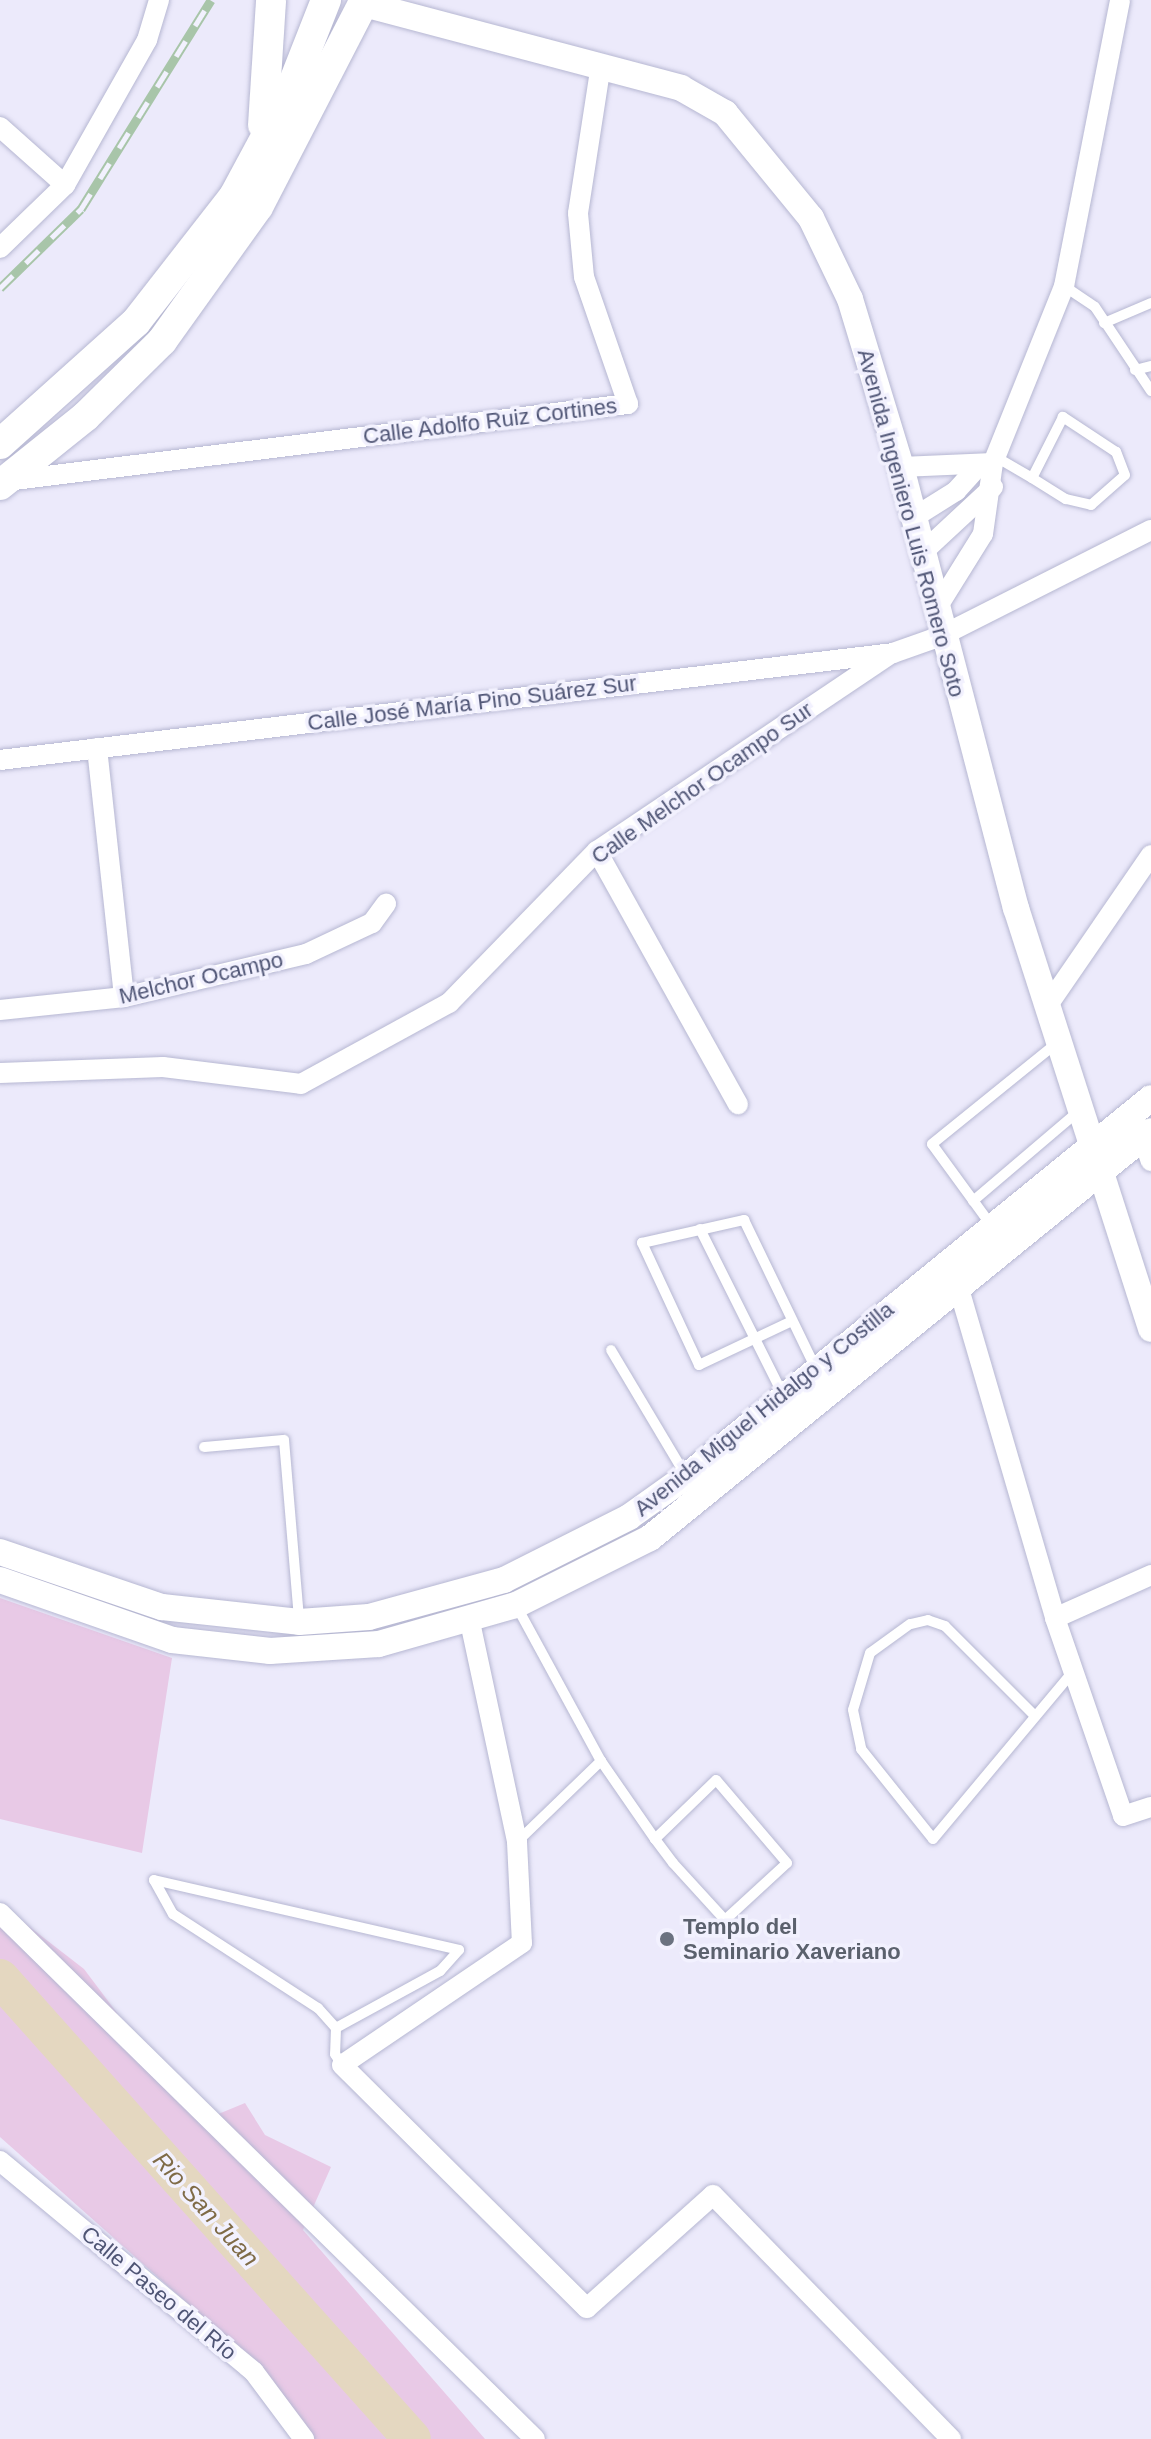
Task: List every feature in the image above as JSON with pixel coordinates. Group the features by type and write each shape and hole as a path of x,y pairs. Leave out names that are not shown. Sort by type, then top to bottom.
{"main road":[{"path":"259,153 271,0"},
{"path":"0,444 136,322 234,196 259,153 326,0"},
{"path":"3,483 162,341 258,207 362,1"}],"street":[{"path":"0,248 65,185 147,40 159,0"},
{"path":"913,518 956,491 989,462 1064,286 1120,0"},
{"name":"Avenida Ingeniero Luis Romero Soto","path":"362,1 681,88 725,113 767,158 811,218 850,299 901,467 938,624 1016,908 1151,1329"},
{"name":"Calle Adolfo Ruiz Cortines","path":"3,483 628,404 584,277 578,213 601,65"},
{"path":"0,127 65,185"},
{"path":"901,467 989,462"},
{"path":"938,624 983,534 993,487 989,462"},
{"path":"922,553 993,487"},
{"name":"Calle José María Pino Suárez Sur","path":"0,760 893,653 938,624 1151,530"},
{"name":"Calle Melchor Ocampo Sur","path":"0,1073 163,1067 301,1084 449,1003 597,851 893,653"},
{"path":"97,748 124,997"},
{"path":"597,851 738,1104"},
{"path":"1048,1005 1151,855"},
{"name":"Melchor Ocampo","path":"0,1010 124,997 306,954 372,923 386,904"},
{"path":"1142,1103 1151,1161"},
{"name":"Avenida Miguel Hidalgo y Costilla","path":"0,1580 172,1640 270,1651 379,1644 470,1622 516,1605 650,1538 991,1225 1142,1103"},
{"name":"Avenida Miguel Hidalgo y Costilla","path":"0,1552 162,1607 299,1622 369,1617 504,1580 629,1517 687,1476 784,1396 822,1380 959,1289 1147,1134"},
{"path":"959,1289 1072,1673 1123,1816 1151,1807"},
{"path":"1055,1618 1151,1575"},
{"path":"470,1622 517,1842 522,1943 342,2065 587,2308 713,2195 951,2439"},
{"path":"0,1913 535,2439"},
{"name":"Calle Paseo del Río","path":"0,2161 254,2372 304,2439"}],"lane":[{"path":"1064,286 1095,307 1151,391"},
{"path":"1104,323 1151,303"},
{"path":"1135,370 1151,366"},
{"path":"989,462 1032,478 1066,499 1091,505 1125,475 1116,452 1063,417 1032,478"},
{"path":"991,1225 932,1144 1060,1041"},
{"path":"973,1201 1082,1109"},
{"path":"792,1321 699,1365 642,1243 744,1220 822,1380"},
{"path":"700,1229 751,1340 784,1396"},
{"path":"611,1350 687,1476"},
{"path":"204,1447 284,1440 299,1622"},
{"path":"504,1580 601,1761 655,1839 725,1920 787,1863 716,1780 655,1839"},
{"path":"1035,1716 945,1626 928,1620 910,1624 870,1653 853,1710 861,1749 933,1839 1072,1673"},
{"path":"517,1842 601,1761"},
{"path":"336,2028 440,1971 459,1950 154,1880 173,1914 288,1985 336,2028 342,2065"}],"shaded area":[{"path":"0,1598 172,1658 142,1853 0,1819"},
{"path":"0,1904 84,1969 199,2122 245,2103 265,2135 331,2167 303,2230 485,2439 305,2439 231,2342 0,2137"}],"waterway":[{"name":"Rio San Juan","path":"0,1978 412,2439"}],"railway":[{"path":"0,288 81,209 211,0"}],"place":[{"name":"Templo del Seminario Xaveriano","path":"667,1939"}]}
